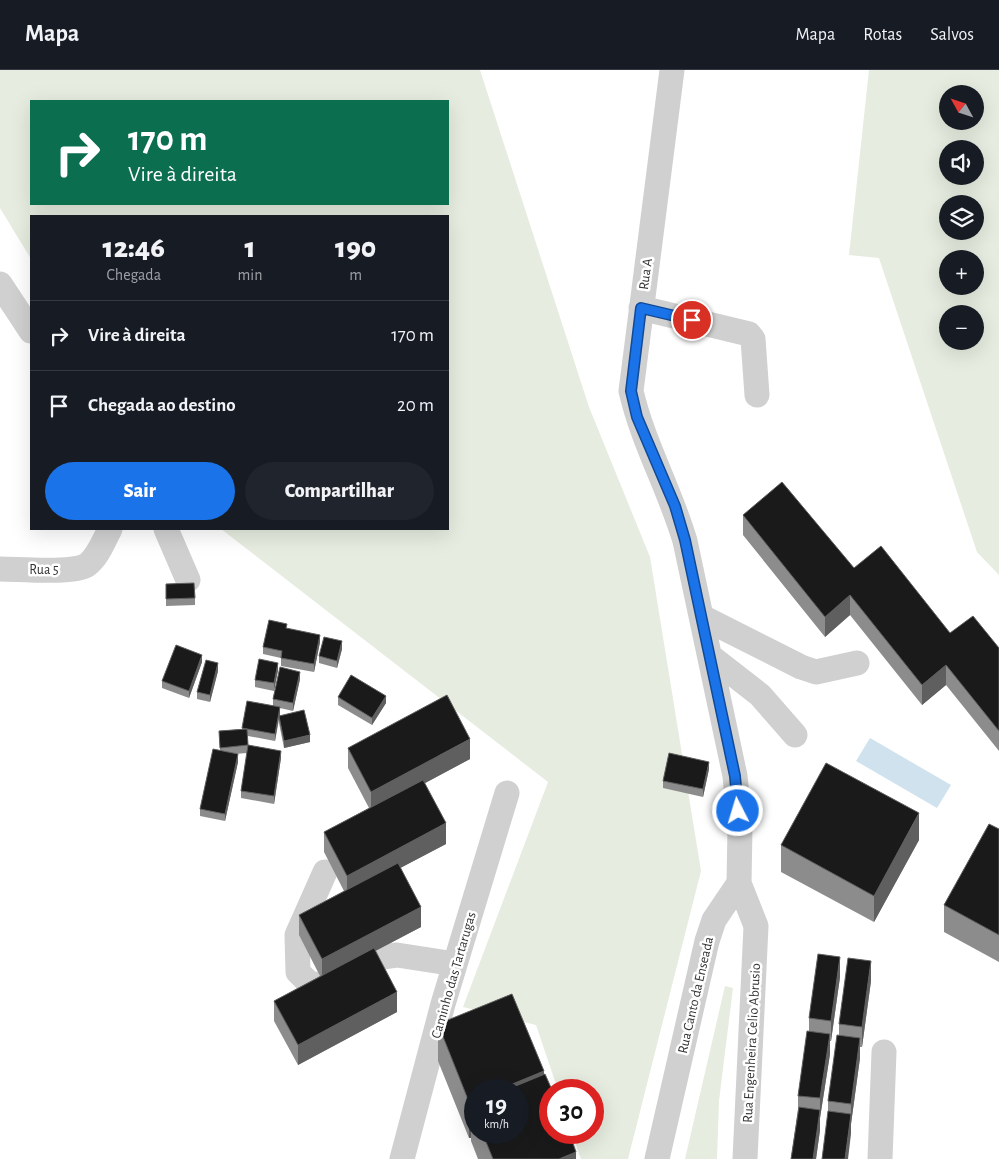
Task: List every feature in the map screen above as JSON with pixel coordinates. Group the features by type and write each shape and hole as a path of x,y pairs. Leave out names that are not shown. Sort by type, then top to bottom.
{"street":[{"name":"Rua A","path":"672,70 631,391 637,417 675,506 685,540 702,617 735,776 740,828 739,883"},
{"path":"0,284 30,329"},
{"path":"641,308 749,334 752,339 757,395"},
{"name":"Rua 5","path":"0,569 75,569 87,565 96,555 109,530"},
{"path":"166,530 188,580"},
{"path":"702,617 801,667 816,672 857,663"},
{"path":"710,656 760,695 796,735"},
{"name":"Caminho das Tartarugas","path":"402,1159 455,964 507,793"},
{"path":"325,872 297,935 298,972 309,983 318,985 382,957 397,954 455,964"},
{"name":"Rua Engenheira Celio Abrusio","path":"739,883 756,926 745,1159"},
{"name":"Rua Canto da Enseada","path":"658,1159 707,941 714,920 739,883"},
{"path":"880,1159 884,1052"}],"shaded area":[{"path":"0,70 480,70 589,407 650,557 701,871 628,1159 581,1159 576,1144 604,1144 604,1079 554,1079 536,1025 463,1007 548,782 222,530 449,530 449,215 30,215 30,257 0,208"},
{"path":"869,70 999,70 999,575 977,552 879,258 849,255"},
{"path":"725,986 733,988 719,1101 717,1159 685,1159"}],"water":[{"path":"870,738 951,785 937,808 856,761"}],"building":[{"path":"782,482 854,568 881,546 950,633 973,616 999,648 999,731 946,665 922,685 850,595 825,617 743,515"},
{"path":"194,583 195,598 166,599 166,584"},
{"path":"269,620 287,624 286,628 320,635 314,664 281,658 282,651 263,647"},
{"path":"324,637 342,641 337,661 319,656"},
{"path":"176,645 202,655 189,691 162,681"},
{"path":"259,659 278,663 274,683 255,680"},
{"path":"206,660 218,663 210,695 197,692"},
{"path":"280,667 300,672 293,703 273,699"},
{"path":"351,675 386,696 372,718 338,697"},
{"path":"447,695 470,739 371,792 348,748"},
{"path":"247,701 280,707 275,734 242,728"},
{"path":"304,710 310,735 284,741 279,716"},
{"path":"247,729 248,745 220,748 219,731"},
{"path":"248,745 281,751 274,796 241,791"},
{"path":"213,749 238,754 225,814 200,809"},
{"path":"669,753 709,762 703,789 663,781"},
{"path":"826,763 919,813 874,896 781,845"},
{"path":"423,780 446,823 347,876 324,832"},
{"path":"989,824 999,829 999,935 944,905"},
{"path":"398,863 421,907 322,959 299,915"},
{"path":"374,948 397,992 298,1045 274,1001"},
{"path":"818,954 840,957 831,1021 809,1018"},
{"path":"848,958 871,961 862,1027 839,1024"},
{"path":"512,994 544,1071 525,1079 464,1079 464,1089 438,1024"},
{"path":"807,1031 830,1034 820,1098 798,1096"},
{"path":"837,1035 860,1038 851,1104 828,1101"},
{"path":"545,1074 547,1079 539,1079 539,1144 573,1144 576,1152 559,1159 493,1159 487,1144 529,1144 529,1081"},
{"path":"799,1107 820,1110 813,1159 791,1159"},
{"path":"828,1111 851,1114 845,1159 822,1159"}],"route":[{"path":"692,320 641,308 631,391 637,417 675,506 685,540 735,776 738,811"}]}
